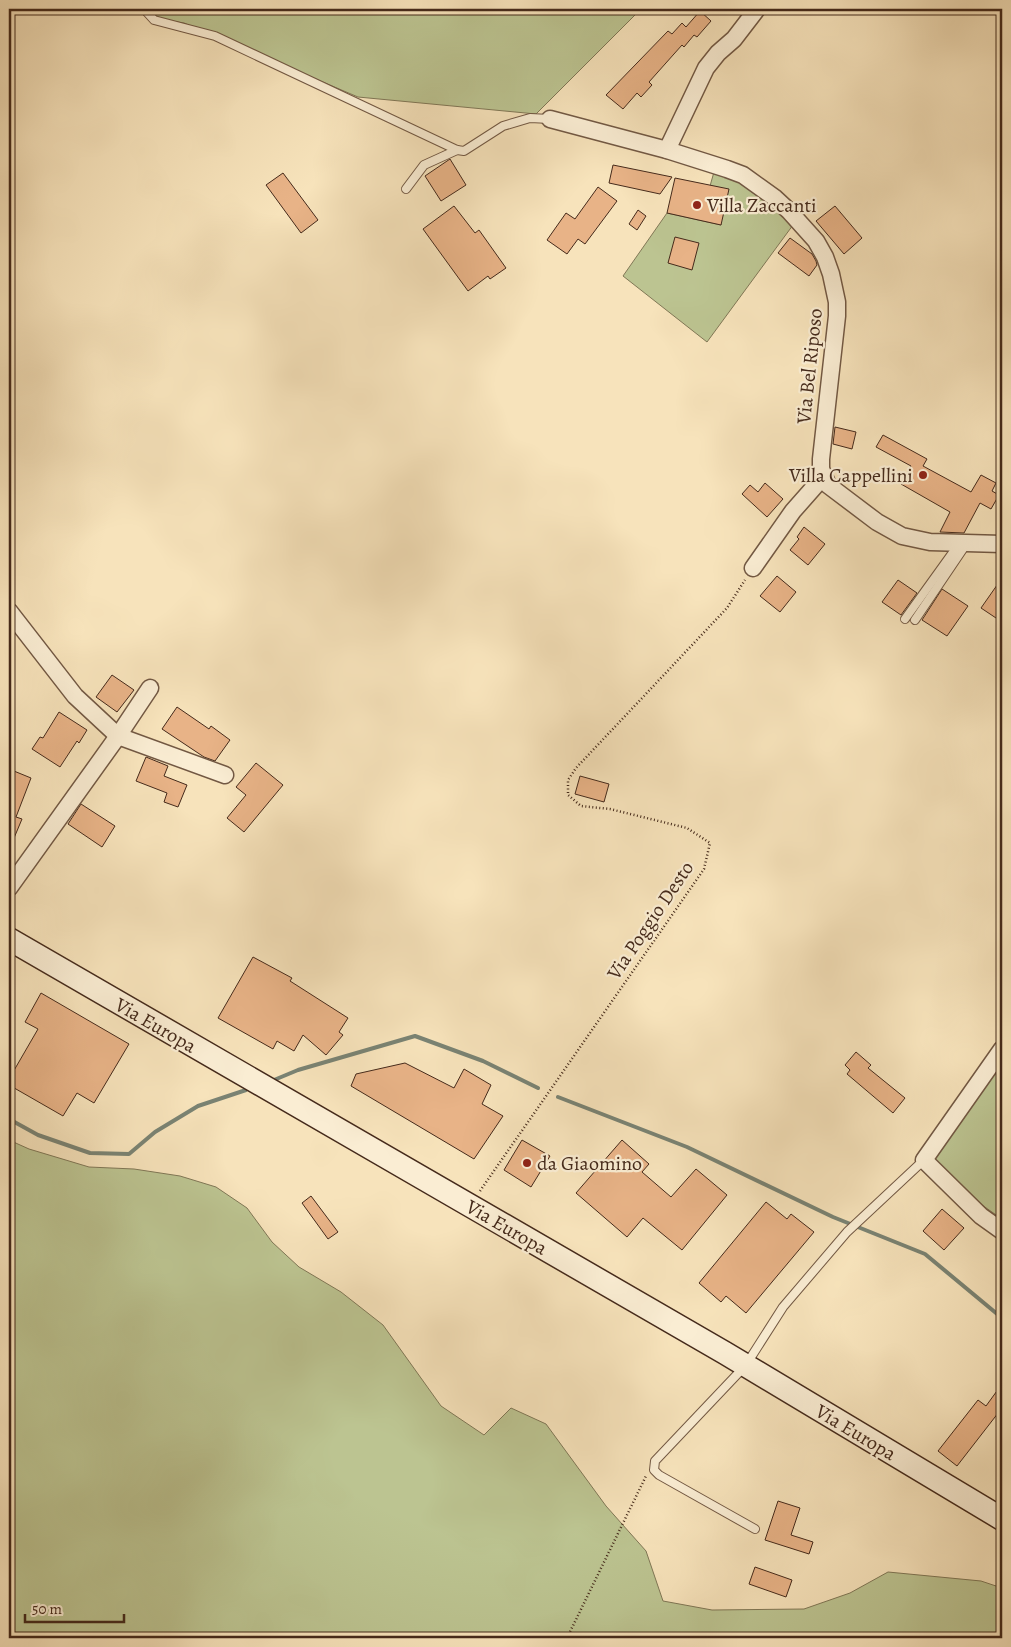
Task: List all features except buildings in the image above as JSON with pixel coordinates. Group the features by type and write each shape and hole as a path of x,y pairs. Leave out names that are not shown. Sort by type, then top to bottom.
{"main road":[{"name":"Via Europa","path":"9,940 746,1365 1002,1520"}],"street":[{"path":"667,150 706,68 718,53 734,39 757,9"},
{"name":"Via Bel Riposo","path":"550,119 667,150 726,169 753,181 789,211 816,241 825,258 834,284 838,316 821,454 821,469 824,478"},
{"path":"753,568 793,510 824,478 828,485 841,496 877,522 902,536 930,542 1002,544"},
{"path":"9,611 74,696 118,736 225,775"},
{"path":"9,888 118,736 150,688"},
{"path":"1002,1049 924,1160 981,1216 1002,1231"}],"lane":[{"path":"144,9 154,20 216,36 456,150 464,151 503,126 530,118 550,119"},
{"path":"406,189 424,165 456,150"},
{"path":"905,619 963,543"},
{"path":"915,620 963,543"},
{"path":"754,1529 659,1475 654,1470 654,1461 746,1365 783,1307 847,1232 924,1160"}],"path":[{"name":"Via Poggio Desto","path":"470,1206 704,869 710,843 686,828 610,809 581,806 568,795 568,780 576,768 727,608 753,568"},
{"path":"566,1638 647,1473 654,1470"}],"green space":[{"path":"153,9 641,9 536,114 358,97 184,23 157,19"},
{"path":"714,172 757,188 793,225 707,342 623,276 667,213 721,225 710,186"},
{"path":"1002,1058 1002,1219 979,1203 930,1155"},
{"path":"9,1140 29,1149 89,1167 134,1169 180,1176 216,1187 247,1208 272,1242 299,1267 341,1292 383,1325 441,1406 484,1435 511,1408 546,1424 606,1506 646,1551 663,1601 712,1610 804,1609 850,1593 888,1572 981,1581 1002,1588 1002,1638 9,1638"}],"waterway":[{"path":"274,1080 298,1070 415,1036 483,1061 538,1088"},
{"path":"9,1119 38,1135 90,1153 129,1154 155,1132 198,1106 246,1090"},
{"path":"558,1097 687,1147 833,1217 925,1254 1002,1318"}],"place":[{"name":"Villa Zaccanti","path":"697,205"},
{"name":"Villa Cappellini","path":"923,475"},
{"name":"da Giaomino","path":"527,1163"}]}
